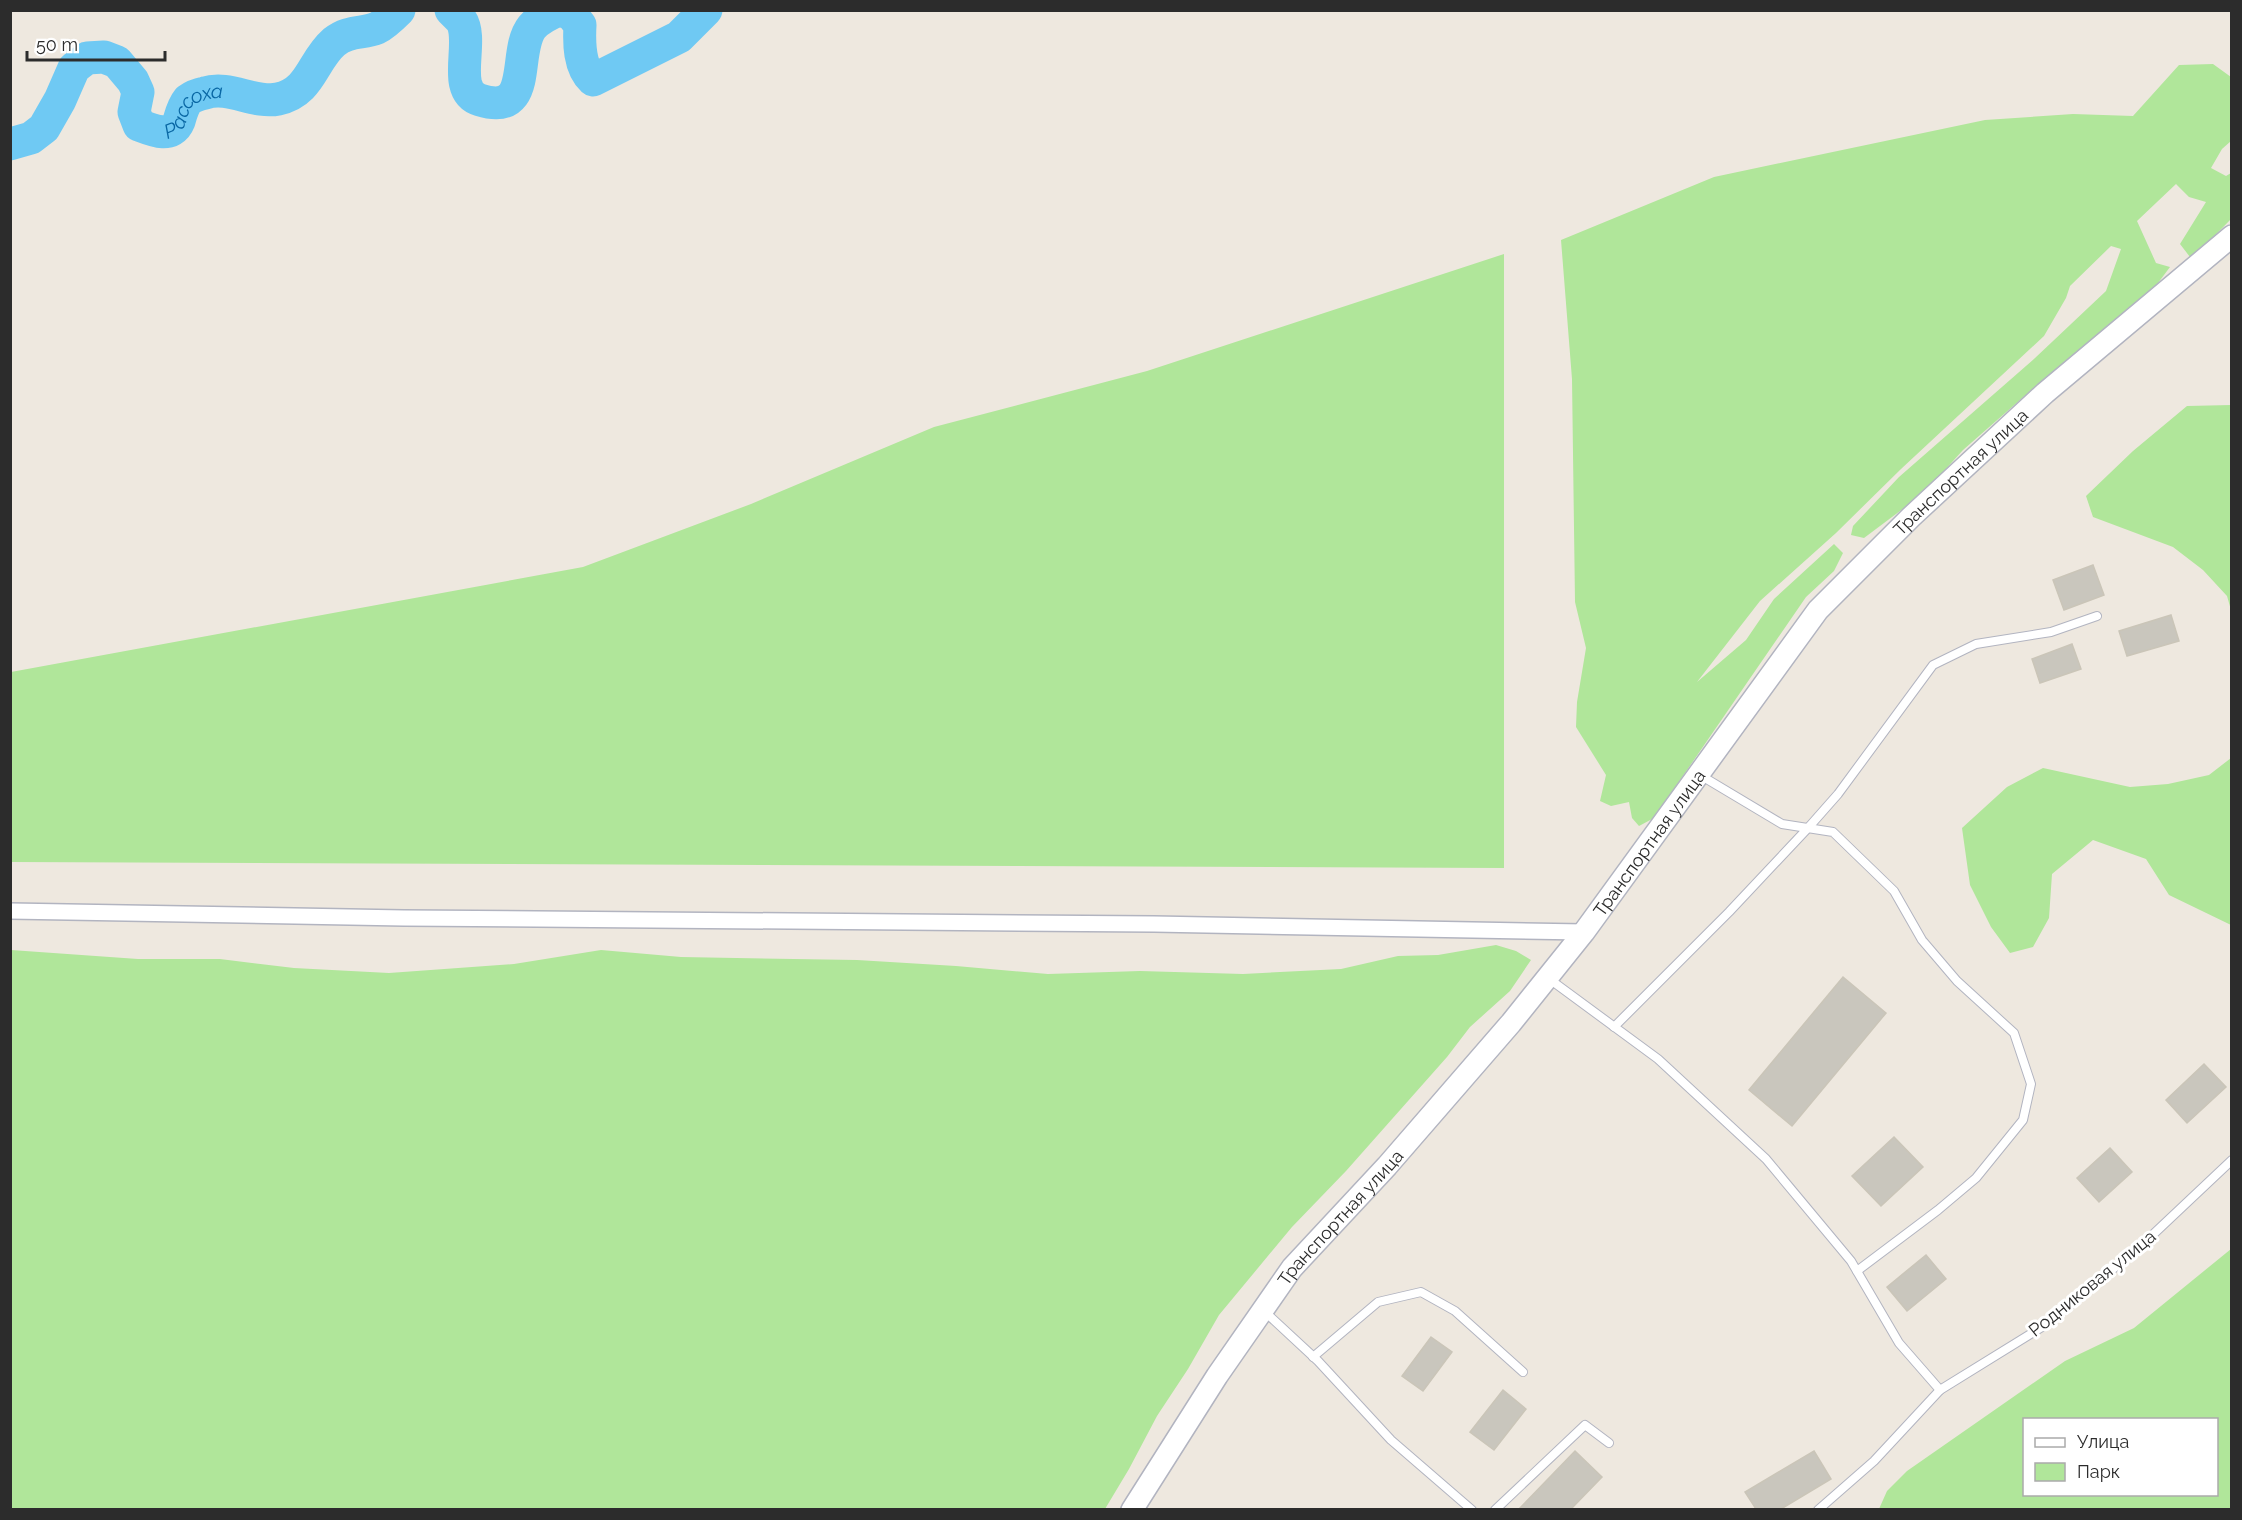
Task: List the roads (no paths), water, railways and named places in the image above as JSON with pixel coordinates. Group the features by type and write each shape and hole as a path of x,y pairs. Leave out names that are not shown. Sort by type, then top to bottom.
{"main road":[{"name":"Транспортная улица","path":"1132,1509 1217,1376 1292,1268 1387,1166 1584,932 1818,610 1911,517 2045,393 2232,236"}],"street":[{"path":"10,911 404,918 1166,924 1584,932"}],"lane":[{"path":"1614,1027 1729,912 1838,794 1933,665 1976,645 2050,632 2097,616"},
{"path":"1699,774 1782,824 1833,832 1894,891 1922,940 1957,981 2014,1033 2031,1084 2023,1120 1976,1178 1938,1210 1857,1271"},
{"path":"1547,978 1658,1059 1766,1159 1851,1261 1899,1343 1940,1390"},
{"name":"Родниковая улица","path":"1818,1509 1874,1461 1940,1390 2050,1322 2145,1242 2232,1160"},
{"path":"1312,1357 1378,1302 1420,1292 1455,1311 1523,1372"},
{"path":"1263,1310 1312,1357 1391,1440 1472,1509"},
{"path":"1495,1509 1585,1425 1609,1443"}],"waterway":[{"name":"Рассоха","path":"10,144 31,138 44,128 74,68 87,58 104,57 117,62 133,81 138,92 134,112 139,125 161,132 176,127 188,100 201,94 223,91 269,100 289,95 304,83 334,42 351,34 377,28 399,10"},
{"name":"Рассоха","path":"451,10 461,20 465,29 464,76 466,87 471,95 480,100 497,103 509,99 515,91 526,38 532,27 544,17 559,10"},
{"name":"Рассоха","path":"563,10 572,15 580,25 582,62 593,80 679,37 706,10"}]}
